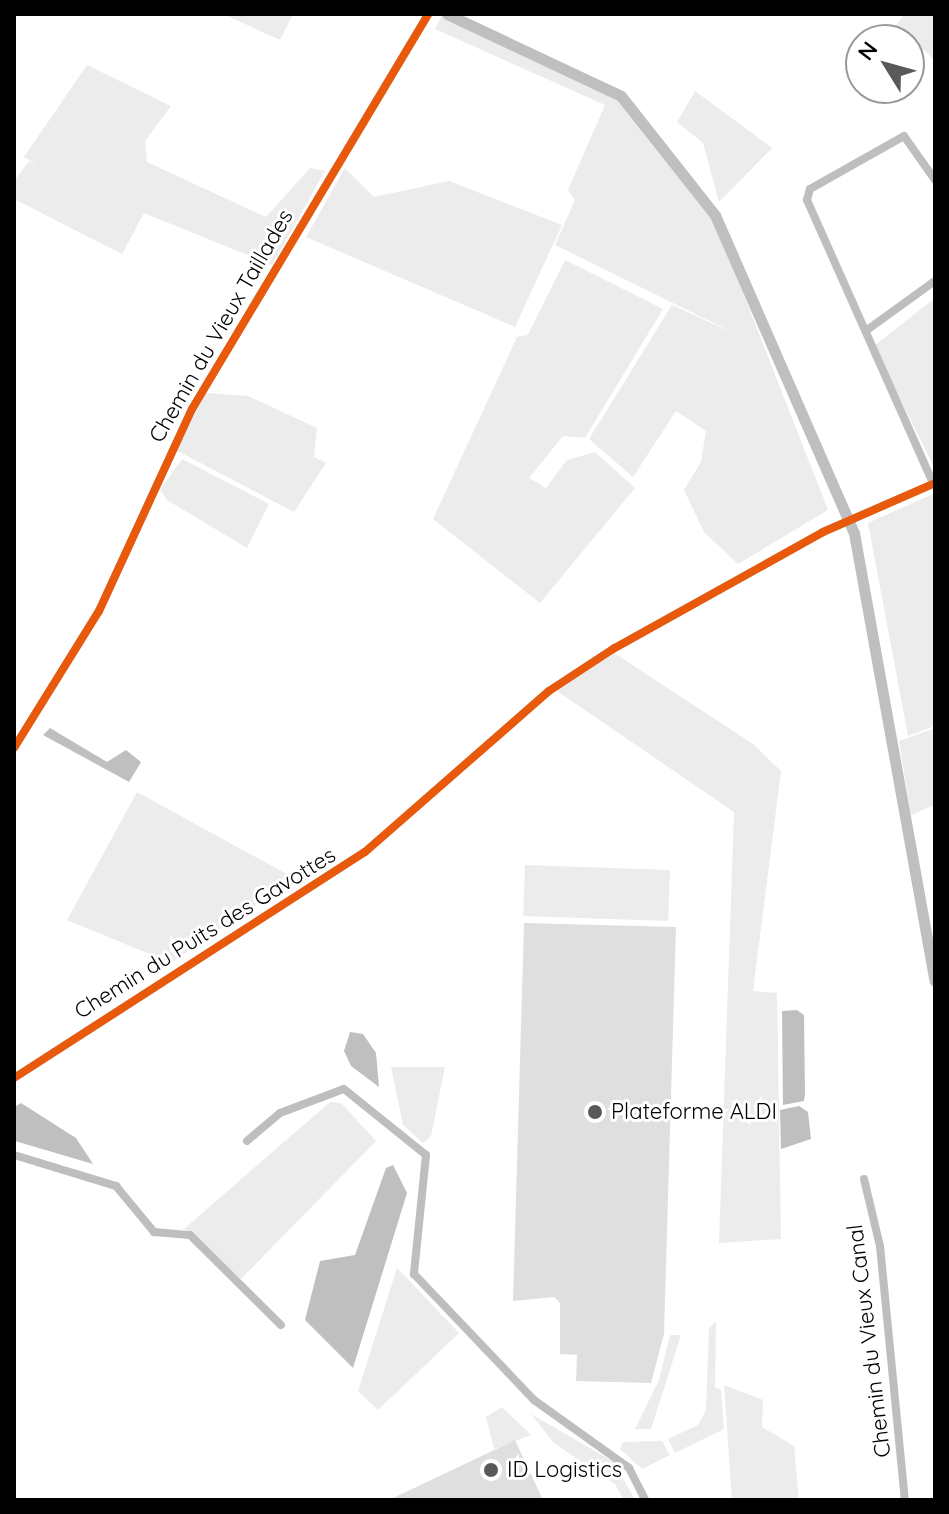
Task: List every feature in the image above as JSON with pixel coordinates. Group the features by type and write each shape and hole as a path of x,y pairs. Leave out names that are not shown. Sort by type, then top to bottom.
{"street":[{"name":"Chemin du Vieux Taillades","path":"14,748 99,611 192,409 428,14"},
{"path":"934,483 865,343 867,330 807,194 904,136 935,180"},
{"path":"867,330 935,281"},
{"name":"Chemin du Puits des Gavottes","path":"14,1078 365,852 549,691 613,649 839,524 934,483"},
{"path":"247,1141 280,1113 344,1089 426,1155 414,1274 534,1400 629,1468 645,1500"},
{"path":"14,1155 116,1186 154,1232 190,1235 281,1325"},
{"name":"Chemin du Vieux Canal","path":"864,1179 880,1246 905,1500"}],"shaded area":[{"path":"223,14 293,14 280,40"},
{"path":"443,14 616,97 715,221 828,510 738,564 704,532 684,490 701,462 706,431 676,411 633,477 589,439 672,305 740,336 555,245 575,200 568,190 605,105 435,29"},
{"path":"905,14 935,14 935,60 925,52 925,24 897,24"},
{"path":"87,65 171,106 145,141 147,162 266,217 310,168 325,171 272,265 144,213 122,254 14,199 14,181 29,161 39,165 24,157"},
{"path":"695,91 772,148 719,202 703,143 677,122"},
{"path":"345,168 374,197 449,181 562,225 515,327 306,237"},
{"path":"565,260 663,309 585,438 563,436 529,478 546,488 567,460 595,452 635,488 540,603 433,519 517,337 528,335"},
{"path":"935,298 935,469 874,346"},
{"path":"205,393 248,396 317,428 314,457 326,463 294,512 174,449"},
{"path":"182,459 269,504 247,548 167,500 160,490"},
{"path":"935,493 935,726 908,736 868,523"},
{"path":"614,653 753,744 781,771 753,991 777,993 781,1239 719,1243 734,812 557,691"},
{"path":"50,728 107,762 126,750 141,762 129,782 43,735"},
{"path":"935,728 935,805 911,815 899,741"},
{"path":"137,792 294,878 171,963 67,920"},
{"path":"525,865 670,870 668,921 523,916"},
{"path":"797,1010 804,1015 804,1101 783,1105 782,1011"},
{"path":"350,1032 363,1034 376,1053 379,1087 351,1066 344,1051"},
{"path":"391,1067 445,1067 431,1136 423,1143 403,1125"},
{"path":"330,1102 341,1103 376,1141 241,1279 184,1229"},
{"path":"21,1103 76,1138 93,1164 15,1141 14,1107"},
{"path":"799,1106 808,1112 811,1139 781,1149 780,1110"},
{"path":"393,1165 407,1193 353,1368 305,1320 320,1261 355,1255 386,1168"},
{"path":"397,1268 459,1333 378,1410 358,1391"},
{"path":"716,1321 715,1388 721,1389 724,1429 675,1453 668,1439 698,1425 706,1410 709,1328"},
{"path":"670,1335 681,1335 651,1429 635,1429 659,1380"},
{"path":"724,1385 763,1400 762,1427 794,1446 799,1500 732,1500"},
{"path":"502,1407 531,1435 494,1449 486,1417"},
{"path":"531,1414 614,1462 635,1500 624,1500 615,1484 554,1443"},
{"path":"662,1441 670,1455 642,1469 620,1449 623,1442"}],"building":[{"name":"Plateforme ALDI","path":"524,923 676,927 664,1334 651,1383 576,1381 577,1355 560,1354 560,1303 554,1297 513,1301"},
{"name":"ID Logistics","path":"515,1440 543,1500 389,1500"}],"waterway":[{"path":"447,14 621,96 715,215 854,533 935,981"}],"cycle path":[{"path":"14,748 99,611 192,409 428,14"},
{"path":"14,1078 365,852 549,691 613,649 823,532 935,483"}],"place":[{"name":"Plateforme ALDI","path":"595,1112"},
{"name":"ID Logistics","path":"491,1470"}]}
